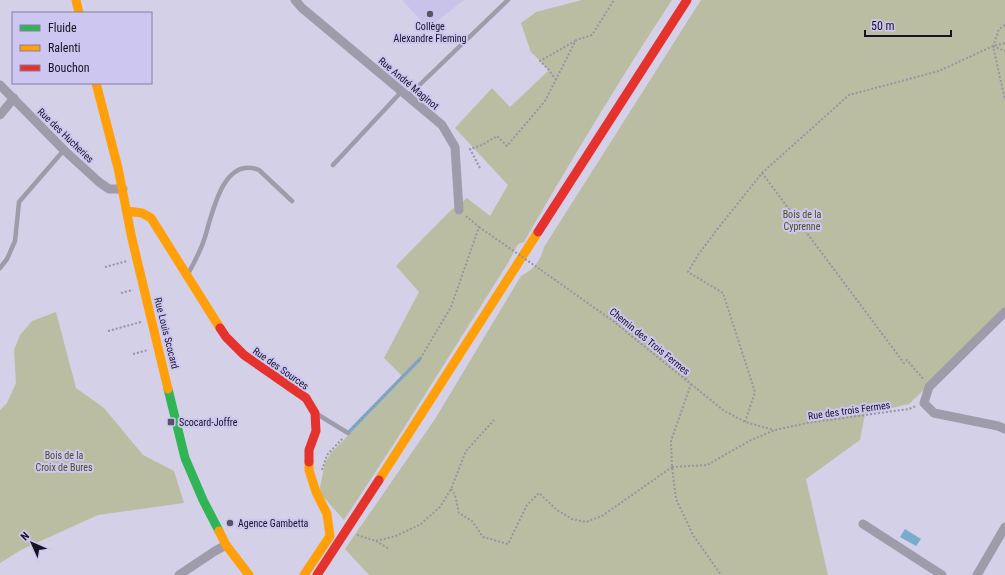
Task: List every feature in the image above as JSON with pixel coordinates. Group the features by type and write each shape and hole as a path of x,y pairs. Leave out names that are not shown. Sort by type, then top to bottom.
{"main road":[{"path":"76,0 79,12"},
{"path":"317,575 688,0"},
{"name":"Rue Louis Scocard","path":"96,84 123,189 137,259 185,458 203,500 226,545 249,575"},
{"name":"Rue des Sources","path":"127,211 142,213 151,218 226,337 244,355 306,398 315,413"},
{"path":"304,575 330,536 327,514 316,492 309,470 309,450 316,431 315,413"}],"street":[{"name":"Rue André Maginot","path":"295,0 302,8 442,126 455,147 459,210"},
{"name":"Rue des Hucheries","path":"0,85 64,150 99,182 109,189 123,189"},
{"path":"0,115 14,98"},
{"path":"1005,312 929,387 924,403 934,413 998,426 1005,429"},
{"path":"863,524 942,575"},
{"path":"977,575 1005,527"},
{"path":"179,575 226,545"}],"lane":[{"path":"333,165 405,94 508,0"},
{"path":"0,268 7,259 15,241 19,202 64,150"},
{"path":"187,275 204,242 220,189 231,176 242,168 254,168 260,170 292,201"},
{"path":"315,413 348,433"}],"path":[{"path":"556,80 540,61 576,40 592,35 614,0"},
{"path":"1005,25 999,29 993,46 1005,100"},
{"path":"480,168 470,149 482,145 497,136 507,146 545,101 576,40"},
{"path":"745,422 755,392 724,293 688,272 698,255 762,173 849,95 939,71 1005,42"},
{"path":"993,46 1005,51"},
{"path":"762,173 904,362 907,360 929,387"},
{"name":"Chemin des Trois Fermes","path":"459,210 479,227 613,321 691,384 671,441 676,499 693,535 721,575"},
{"path":"322,470 327,454 420,359 451,307 479,227"},
{"path":"105,267 137,259"},
{"path":"108,331 152,319"},
{"path":"691,384 723,410 745,422 775,430"},
{"name":"Rue des trois Fermes","path":"775,430 807,423 909,409 924,403"},
{"path":"376,541 396,536 420,524 440,507 451,489 466,451 494,420"},
{"path":"451,489 455,495 459,513 472,521 482,537 508,544 527,505 539,493 557,510 572,519 586,522 602,516 672,466 707,464 751,440 775,430"},
{"path":"355,534 376,541 389,550"}],"shaded area":[{"name":"Collège Alexandre Fleming","path":"402,0 464,0 428,28"}],"green space":[{"path":"582,0 672,0 596,120 524,242 518,244 508,263 344,520 319,492 325,463 330,454 404,378 384,358 419,292 396,266 450,211 467,198 490,216 508,185 455,128 492,88 510,107 549,70 531,52 521,23 536,12"},
{"name":"Bois de la Cyprenne","path":"701,0 1005,0 1005,311 909,404 865,414 860,440 806,479 828,575 369,575 345,549 435,419 521,276 530,271 541,257 544,247"},
{"name":"Bois de la Croix de Bures","path":"56,312 76,388 104,408 143,455 174,471 184,503 98,515 21,550 0,563 0,410 7,403 16,383 14,350 20,335 32,321"}],"water":[{"path":"905,529 921,539 916,546 900,537"}],"waterway":[{"path":"348,433 420,359"}],"traffic: fast":[{"path":"168,389 185,458 203,500 219,531"}],"traffic: slow":[{"path":"76,0 79,12"},
{"path":"96,84 118,168 132,239 168,389"},
{"path":"127,211 142,213 151,218 220,328"},
{"path":"379,480 538,232"},
{"path":"304,575 330,536 327,514 316,492 309,470 309,462"},
{"path":"219,531 226,545 249,575"}],"traffic: jam":[{"path":"538,232 687,0"},
{"path":"220,328 226,337 244,355 306,398 315,413 316,431 309,450 309,462"},
{"path":"317,575 379,480"}],"place":[{"name":"Collège Alexandre Fleming","path":"430,14"},
{"name":"Scocard-Joffre","path":"171,422"},
{"name":"Agence Gambetta","path":"230,523"}]}
